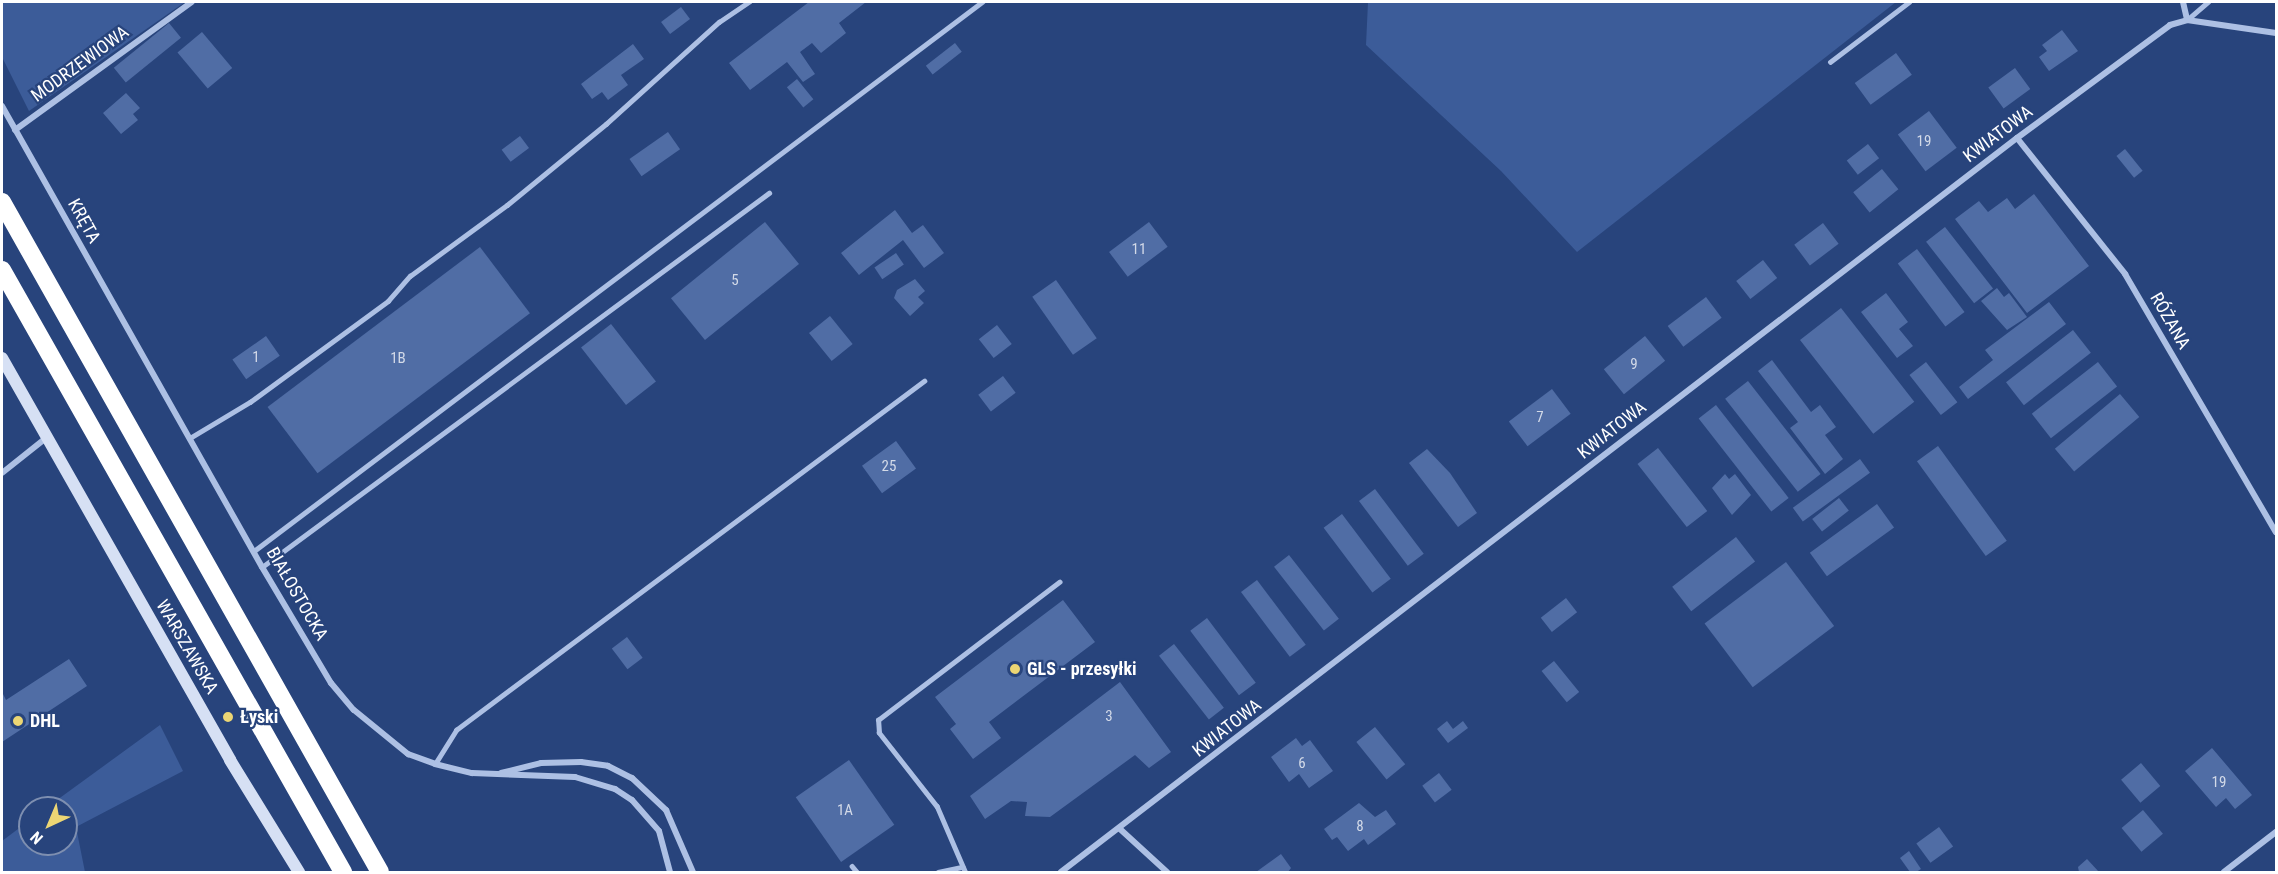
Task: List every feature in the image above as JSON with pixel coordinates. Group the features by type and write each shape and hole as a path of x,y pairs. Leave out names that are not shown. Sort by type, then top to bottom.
{"highway":[{"path":"2,202 380,873"},
{"path":"2,270 343,873"}],"street":[{"name":"MODRZEWIOWA","path":"15,130 192,2"},
{"path":"2183,2 2187,20 2277,33"},
{"name":"KWIATOWA","path":"1061,873 2017,138 2170,25 2187,20"},
{"name":"KRĘTA","path":"2,106 140,351"},
{"name":"RÓŻANA","path":"2017,138 2125,274 2277,532"},
{"name":"BIAŁOSTOCKA","path":"140,351 262,567 331,683 354,710 408,754 435,764 495,774 575,777 615,789 632,800 659,831 670,873"},
{"name":"WARSZAWSKA","path":"2,358 46,438 299,873"},
{"path":"2,473 46,438"},
{"name":"BIAŁOSTOCKA","path":"495,774 541,763 581,762 608,766 632,778 666,810 693,873"},
{"path":"1120,829 1167,873"},
{"path":"2224,873 2277,832"}],"lane":[{"path":"190,438 250,402 388,301 410,276 507,205 606,124 719,22 749,2"},
{"path":"254,551 982,2"},
{"path":"1830,62 1909,2"},
{"path":"2187,20 2208,2"},
{"path":"262,567 769,193"},
{"path":"435,764 456,730 924,381"},
{"path":"965,873 937,807 879,734 878,720 1059,582"},
{"path":"852,866 856,873"},
{"path":"938,873 962,867"}],"shaded area":[{"path":"2,2 185,2 29,111 2,57"},
{"path":"1368,2 1896,2 1577,252 1501,171 1366,45"},
{"path":"160,725 183,771 78,826 78,796 62,796"},
{"path":"18,829 18,856 78,856 78,837 85,872 2,872 2,841"}],"building":[{"path":"809,2 866,2 839,23 846,33 821,53 812,43 800,52 815,74 803,82 787,62 750,90 729,63"},
{"path":"681,7 690,19 670,34 661,22"},
{"path":"169,23 181,38 126,82 114,68"},
{"path":"2062,30 2078,51 2049,71 2039,57 2047,51 2042,45"},
{"path":"202,32 232,68 208,89 177,53"},
{"path":"955,43 962,52 933,74 926,66"},
{"path":"633,44 644,59 621,75 628,85 608,100 602,92 592,99 581,84"},
{"path":"1896,53 1912,75 1871,105 1855,83"},
{"path":"2015,68 2030,89 2004,108 1988,87"},
{"path":"797,79 813,99 803,107 787,87"},
{"path":"126,93 140,108 133,114 138,120 121,134 103,113"},
{"path":"1929,111 1957,148 1926,171 1898,134"},
{"path":"668,132 680,149 642,176 629,159"},
{"path":"520,136 529,148 511,162 502,150"},
{"path":"1868,144 1879,158 1858,175 1847,161"},
{"path":"2125,149 2143,171 2134,178 2116,156"},
{"path":"1882,169 1898,189 1870,212 1853,192"},
{"path":"2034,194 2089,266 2027,313 1955,219 1979,201 1988,212 2007,198 2015,209"},
{"path":"895,210 912,233 923,225 944,253 924,268 903,240 859,275 841,253"},
{"path":"765,222 799,264 705,340 671,298"},
{"path":"1149,222 1168,247 1128,277 1109,252"},
{"path":"1823,223 1839,244 1810,265 1794,245"},
{"path":"1945,227 1993,288 1974,303 1926,242"},
{"path":"480,247 530,313 318,473 268,407"},
{"path":"1917,249 1965,312 1945,327 1898,263"},
{"path":"896,253 904,265 882,279 874,268"},
{"path":"1763,260 1777,278 1750,299 1736,281"},
{"path":"915,279 925,291 918,297 924,303 910,316 894,298 897,290"},
{"path":"1056,280 1097,338 1073,355 1032,297"},
{"path":"1997,288 2004,297 2009,293 2027,317 2007,330 1981,301"},
{"path":"1886,293 1908,322 1899,329 1913,346 1897,358 1861,312"},
{"path":"1706,297 1722,318 1683,347 1668,326"},
{"path":"2049,302 2066,324 1968,399 1959,387 1993,360 1985,350"},
{"path":"1841,308 1914,402 1873,434 1800,340"},
{"path":"830,316 853,344 832,361 809,333"},
{"path":"611,324 656,382 626,405 581,347"},
{"path":"997,325 1012,344 994,358 979,339"},
{"path":"2073,330 2091,353 2024,405 2006,382"},
{"path":"266,336 280,356 246,379 232,360"},
{"path":"1645,336 1665,361 1624,394 1604,369"},
{"path":"1772,360 1811,412 1820,405 1836,427 1825,435 1843,459 1825,474 1790,428 1798,422 1758,371"},
{"path":"1926,362 1957,402 1941,415 1909,375"},
{"path":"2098,362 2117,386 2051,438 2032,414"},
{"path":"1003,376 1016,393 991,411 978,395"},
{"path":"1748,381 1821,474 1798,492 1725,399"},
{"path":"1552,389 1571,414 1528,446 1509,421"},
{"path":"2120,394 2139,417 2074,472 2055,449"},
{"path":"1716,405 1789,498 1771,512 1699,419"},
{"path":"896,441 916,469 882,493 862,466"},
{"path":"1938,446 2007,541 1986,556 1917,461"},
{"path":"1658,448 1707,511 1687,527 1638,464"},
{"path":"1427,449 1450,473 1477,513 1458,527 1409,463"},
{"path":"1860,459 1870,473 1803,522 1793,508"},
{"path":"1725,474 1729,479 1735,474 1751,495 1732,515 1712,488"},
{"path":"1375,489 1424,554 1408,566 1359,501"},
{"path":"1839,498 1849,511 1822,532 1812,519"},
{"path":"1877,504 1894,527 1827,576 1810,553"},
{"path":"1342,514 1391,579 1372,593 1324,528"},
{"path":"1736,537 1755,561 1691,611 1672,587"},
{"path":"1289,555 1339,619 1324,631 1274,567"},
{"path":"1786,562 1834,626 1753,687 1705,623"},
{"path":"1257,580 1306,645 1290,657 1241,592"},
{"path":"1566,598 1577,612 1552,632 1541,618"},
{"name":"GLS - przesyłki","path":"1063,600 1095,642 989,722 1001,738 973,759 950,729 956,724 935,697"},
{"path":"1207,618 1256,683 1239,695 1190,631"},
{"path":"627,637 643,658 627,669 612,648"},
{"path":"1174,644 1224,708 1209,720 1159,656"},
{"name":"DHL","path":"69,659 87,686 2,742 2,692 6,700"},
{"path":"1554,661 1579,692 1567,702 1542,671"},
{"path":"1120,682 1171,752 1149,768 1135,755 1050,817 1025,816 1027,802 1011,801 985,819 970,796"},
{"path":"1447,721 1453,729 1463,721 1468,728 1448,743 1437,729"},
{"path":"1375,727 1405,764 1387,779 1356,742"},
{"path":"1296,738 1302,746 1310,740 1333,771 1309,788 1299,774 1289,782 1271,757"},
{"path":"2212,748 2252,795 2235,809 2226,798 2216,807 2185,771"},
{"path":"849,760 894,825 841,862 796,797"},
{"path":"2141,763 2160,786 2140,803 2121,780"},
{"path":"1439,773 1452,790 1435,802 1422,786"},
{"path":"1359,803 1375,817 1386,810 1396,824 1368,845 1364,839 1348,851 1337,837 1332,840 1324,829"},
{"path":"2143,810 2163,834 2141,852 2122,828"},
{"path":"1939,827 1953,846 1930,863 1916,843"},
{"path":"1909,851 1921,869 1916,872 1910,872 1900,858"},
{"path":"1281,854 1291,868 1288,872 1256,872"},
{"path":"2087,859 2099,872 2079,872 2078,867"}],"place":[{"name":"GLS - przesyłki","path":"1015,669"},
{"name":"Łyski","path":"228,717"},
{"name":"DHL","path":"18,721"}]}
